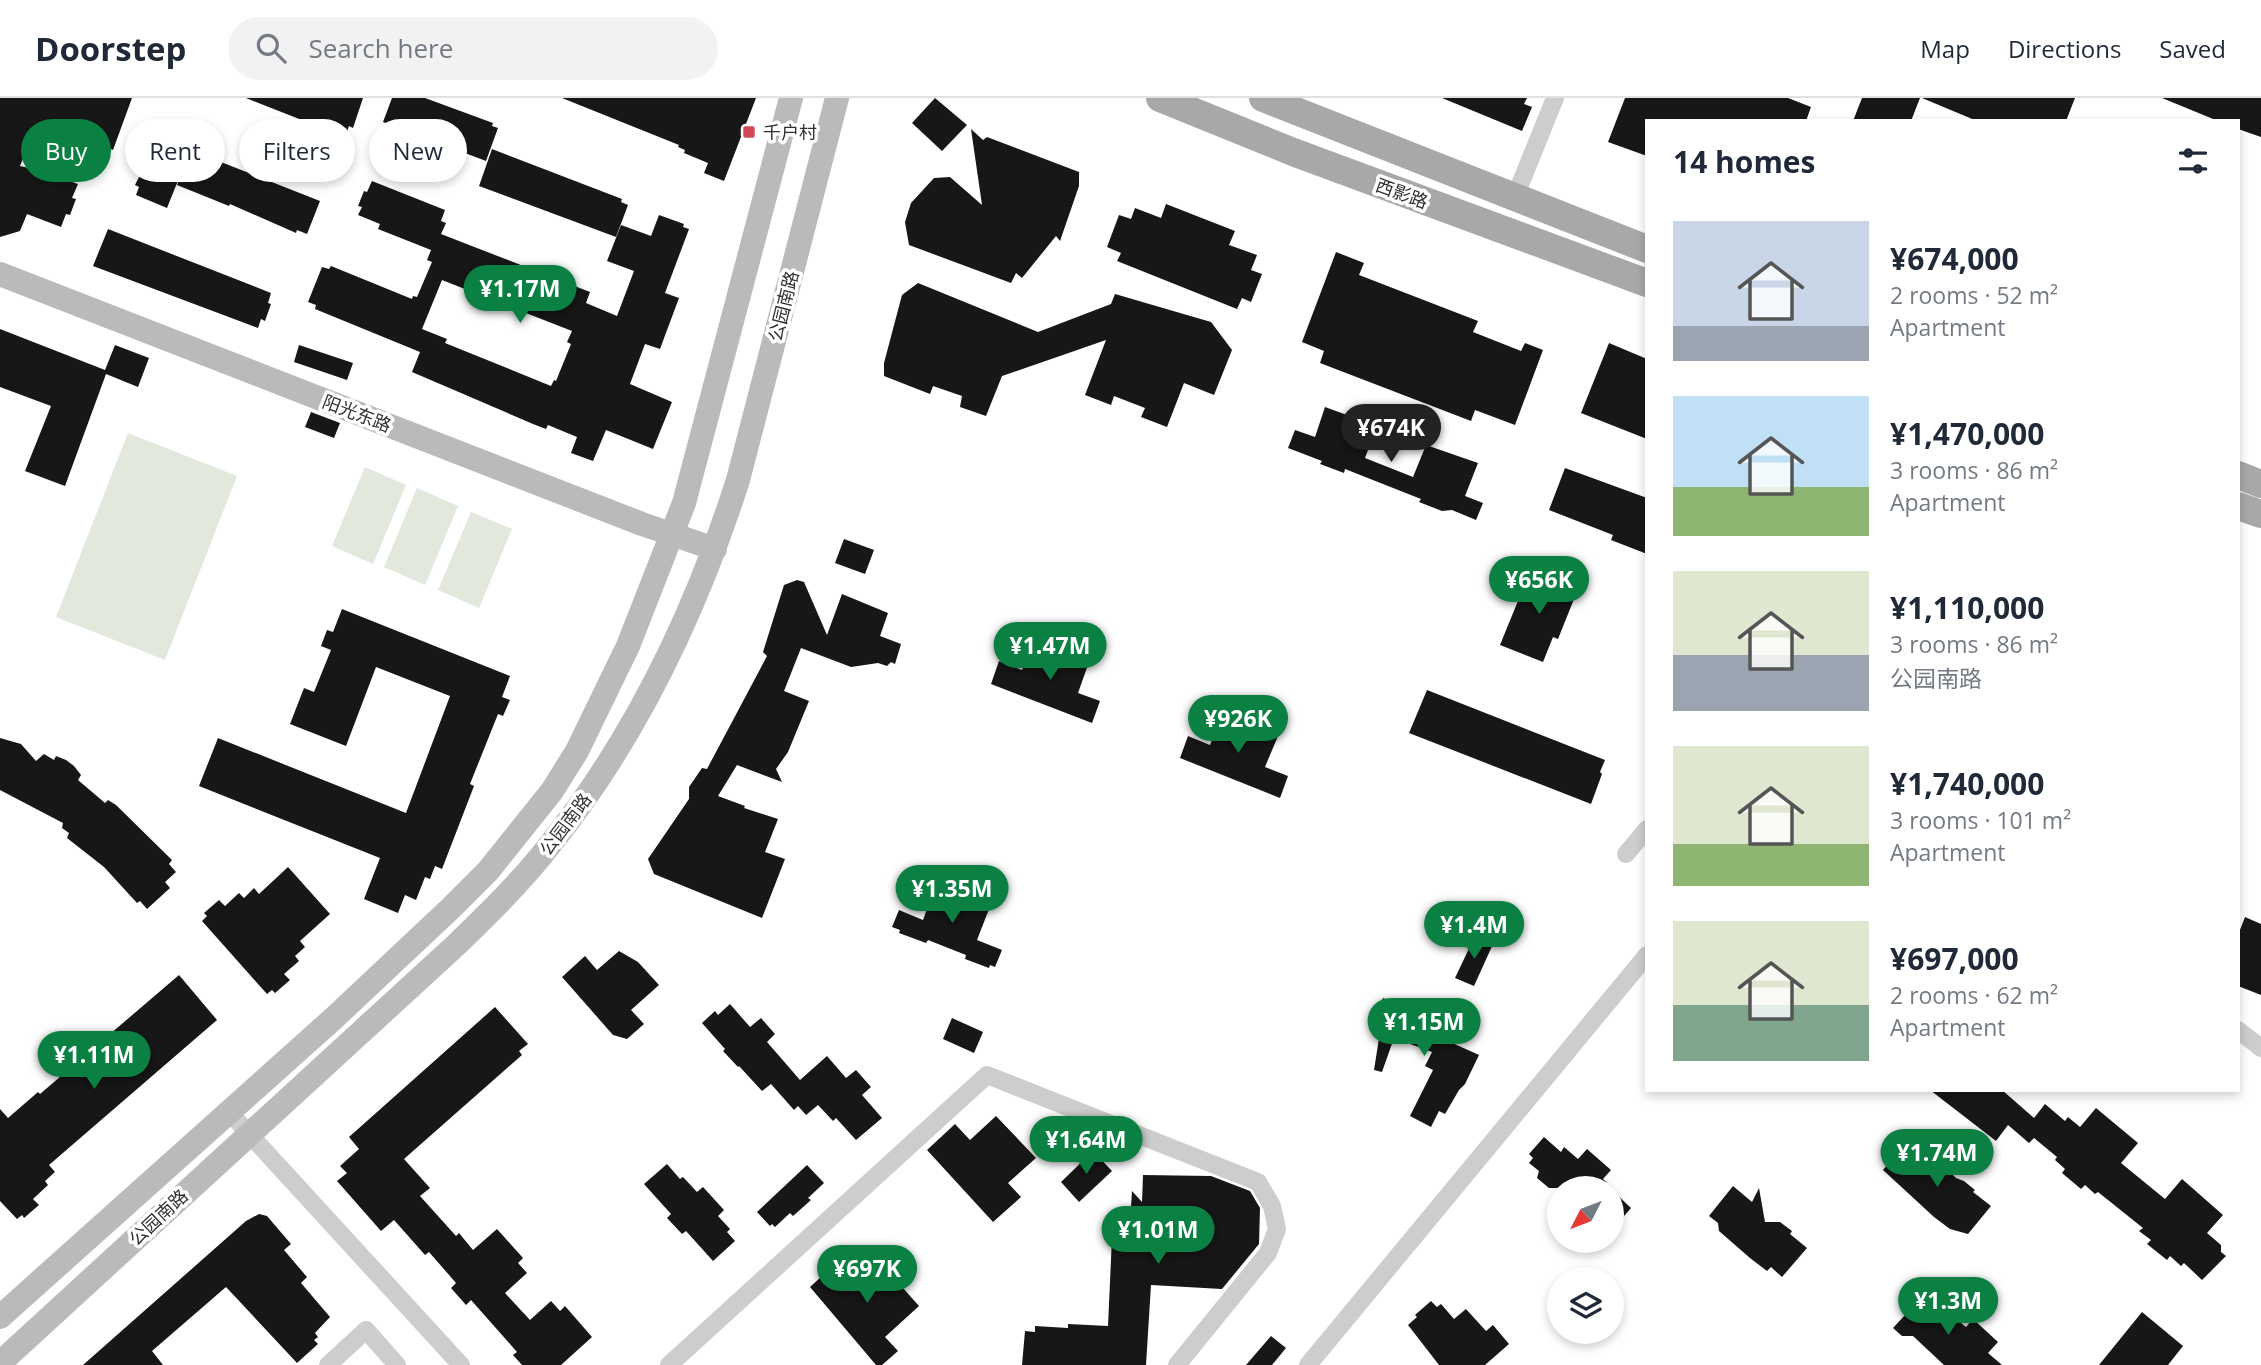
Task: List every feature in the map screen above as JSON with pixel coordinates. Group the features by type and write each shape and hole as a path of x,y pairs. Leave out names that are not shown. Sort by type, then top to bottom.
{"main road":[{"name":"公园南路","path":"1,1315 334,1018 452,908 525,826 552,791 577,751 628,646 687,491 791,98"},
{"name":"公园南路","path":"0,1363 455,946 551,845 602,774 644,704 687,617 715,549 738,480 837,98"},
{"name":"西影路","path":"1160,98 1293,152 1645,282"},
{"name":"西影路","path":"1262,98 1645,248"},
{"name":"阳光东路","path":"0,274 715,549"},
{"path":"2240,476 2261,484"},
{"path":"2240,507 2261,514"}],"street":[{"path":"1515,197 1555,98"},
{"path":"1626,854 1645,831"},
{"path":"1308,1365 1645,957"},
{"path":"2240,1032 2261,1048"},
{"path":"669,1365 987,1075 1258,1182 1272,1206 1277,1229 1268,1252 1177,1365"},
{"path":"229,1112 461,1365"},
{"path":"328,1365 366,1330 397,1365"}],"shaded area":[{"path":"128,433 237,476 165,660 56,617"},
{"path":"365,467 406,485 373,564 332,546"},
{"path":"417,488 458,506 425,585 384,567"},
{"path":"471,512 512,529 479,608 438,590"}],"building":[{"path":"0,98 132,98 113,150 111,119 21,119 21,182 72,182 78,184 72,198 76,199 70,215 66,214 61,227 27,214 20,231 0,237"},
{"path":"246,98 363,98 355,122 355,119 299,119"},
{"path":"392,98 425,98 493,123 492,126 498,128 486,161 467,154 467,119 384,119"},
{"path":"562,98 756,98 724,181 704,173 708,163 684,153 685,150 678,147 679,145"},
{"path":"935,98 967,125 942,151 912,123"},
{"path":"1442,98 1527,98 1524,104 1532,107 1522,131"},
{"path":"1625,98 1788,98 1811,107 1807,119 1645,119 1645,155 1608,142"},
{"path":"1862,98 1920,98 1912,119 1854,119"},
{"path":"1922,98 2075,98 2067,119 1972,119"},
{"path":"2162,98 2261,98 2261,137 2240,130 2240,119 2213,119"},
{"path":"971,129 983,140 987,137 1079,172 1079,186 1060,241 1056,236 1022,278 1016,273 1011,283 909,245 905,222 911,203 934,178 950,177 982,205"},
{"path":"492,149 622,199 621,202 628,205 616,237 479,186"},
{"path":"225,164 239,169 239,182 272,182 320,201 307,234 297,230 296,233 230,204 229,206 177,185 178,182 225,182"},
{"path":"136,182 177,182 167,208 136,195 139,187 135,185"},
{"path":"372,182 375,182 445,210 441,221 446,223 441,234 590,292 586,303 617,316 634,271 607,261 621,225 651,236 659,215 684,224 683,227 689,229 665,293 679,298 660,349 645,344 630,384 672,402 653,449 606,430 593,461 571,453 577,437 548,425 546,429 533,424 412,372 420,352 315,309 316,305 308,302 322,267 329,269 331,266 412,299 413,296 417,297 432,262 427,260 431,250 378,229 380,224 358,215 362,207 358,206 364,191 367,192","holes":["442,280 572,331 567,342 571,344 556,381 554,380 551,386 445,343 447,339 422,329"]},
{"path":"1166,204 1235,231 1229,245 1257,255 1251,270 1262,274 1251,302 1242,298 1237,309 1117,261 1121,253 1107,247 1119,215 1131,219 1135,208 1161,218"},
{"path":"108,229 271,293 268,303 271,304 265,321 261,319 258,328 93,266"},
{"path":"1336,252 1364,263 1359,275 1478,321 1473,332 1521,351 1525,343 1543,350 1515,425 1475,410 1471,421 1320,363 1324,351 1302,342"},
{"path":"918,283 1038,332 1111,304 1115,294 1211,322 1232,350 1214,395 1184,383 1167,427 1141,417 1145,408 1114,396 1111,405 1085,395 1106,340 1002,376 986,416 960,407 962,396 933,386 930,394 884,376 884,363 902,295"},
{"path":"0,329 105,370 115,345 149,358 138,387 106,374 65,486 25,471 51,406 0,387"},
{"path":"1609,343 1645,358 1645,438 1581,413"},
{"path":"299,345 353,363 347,380 294,362"},
{"path":"1325,407 1377,426 1365,458 1413,477 1426,445 1478,463 1465,496 1483,503 1476,520 1452,510 1442,511 1419,502 1421,499 1345,469 1344,473 1320,464 1322,461 1288,448 1295,430 1315,437"},
{"path":"311,412 340,423 334,438 305,427"},
{"path":"1565,468 1645,497 1645,553 1611,540 1613,535 1549,510"},
{"path":"844,539 874,550 865,574 835,563"},
{"path":"1531,569 1578,589 1558,639 1553,637 1543,662 1500,645"},
{"path":"797,580 804,582 827,635 842,594 888,613 880,636 901,644 895,664 891,662 887,666 878,663 851,667 801,648 784,691 809,701 788,752 776,769 782,782 737,765 718,796 778,819 765,852 785,859 762,918 654,874 648,859 689,799 689,787 702,768 707,769 767,656 763,652 784,585"},
{"path":"342,609 510,676 502,697 510,700 503,716 498,714 470,784 474,786 442,869 435,866 430,879 425,877 416,900 405,895 398,913 364,899 380,858 199,786 218,738 406,813 450,696 376,667 346,746 290,724 304,688 314,692 331,650 321,646 327,630 333,632"},
{"path":"1033,643 1089,662 1078,693 1100,701 1092,723 991,684 999,661 1022,670"},
{"path":"1427,690 1605,760 1591,804 1409,733"},
{"path":"1223,713 1278,736 1265,767 1288,776 1280,798 1180,758 1188,736 1210,745"},
{"path":"0,738 21,744 36,761 44,754 54,760 56,756 66,760 74,766 81,775 78,780 105,803 108,800 116,805 172,860 169,864 176,872 165,882 170,888 147,909 140,901 137,903 104,867 67,838 69,833 62,828 63,823 0,790"},
{"path":"288,867 330,914 300,941 305,947 295,956 299,961 284,974 290,980 275,993 272,990 267,994 202,921 207,916 204,913 219,900 225,906 239,893 244,898 254,888 259,894"},
{"path":"937,882 991,904 977,940 1002,950 995,967 990,965 989,968 965,959 966,955 928,940 926,943 899,933 900,930 892,927 899,910 923,920"},
{"path":"2245,917 2261,924 2261,995 2240,987 2240,930"},
{"path":"1475,936 1493,944 1474,986 1455,978"},
{"path":"619,951 638,962 659,985 631,1010 644,1024 627,1039 613,1035 562,977 585,956 597,970"},
{"path":"179,975 217,1020 49,1165 55,1172 45,1181 48,1185 33,1199 39,1205 24,1218 22,1215 17,1219 0,1201 0,1109 8,1118 38,1092 40,1094"},
{"path":"1383,998 1425,1014 1419,1030 1479,1055 1465,1084 1445,1114 1439,1111 1431,1127 1410,1116 1433,1070 1425,1066 1432,1052 1394,1038 1382,1072 1374,1070 1380,1032 1371,1029"},
{"path":"730,1004 750,1027 761,1018 775,1034 767,1042 800,1080 827,1056 846,1078 856,1070 871,1087 862,1095 882,1118 856,1140 836,1118 833,1121 818,1105 806,1115 798,1106 794,1110 771,1084 762,1091 723,1051 725,1049 702,1023 715,1011 718,1015"},
{"path":"495,1007 528,1044 519,1051 522,1055 404,1159 430,1188 420,1196 456,1236 459,1233 473,1250 497,1229 523,1258 518,1263 527,1273 505,1293 530,1320 551,1301 560,1311 565,1306 592,1337 561,1365 522,1365 513,1355 517,1352 471,1300 466,1305 451,1288 456,1283 429,1252 425,1255 394,1220 381,1231 337,1181 347,1173 340,1166 359,1149 349,1137"},
{"path":"952,1018 983,1032 974,1053 943,1039"},
{"path":"1933,1092 2004,1092 2034,1118 2045,1104 2065,1121 2068,1117 2080,1127 2096,1108 2138,1143 2121,1163 2165,1199 2182,1179 2223,1215 2207,1233 2221,1245 2221,1252 2226,1256 2202,1280 2184,1263 2181,1266 2170,1256 2167,1260 2147,1244 2151,1240 2139,1231 2143,1228 2098,1192 2095,1194 2085,1185 2081,1189 2062,1173 2065,1169 2055,1160 2057,1157 2034,1138 2029,1143 2008,1125 1996,1141"},
{"path":"996,1116 1036,1158 1008,1183 1021,1197 993,1222 927,1150 955,1124 970,1140"},
{"path":"1544,1137 1561,1152 1564,1147 1578,1159 1587,1149 1611,1170 1606,1176 1547,1176 1547,1186 1537,1178 1539,1171 1529,1163 1533,1158 1529,1154"},
{"path":"1905,1143 1913,1149 1917,1146 1937,1160 1991,1206 1968,1234 1950,1229 1934,1217 1883,1170"},
{"path":"1093,1151 1112,1171 1079,1202 1061,1182"},
{"path":"667,1164 697,1192 703,1187 724,1210 718,1216 730,1229 727,1232 735,1241 713,1261 686,1231 682,1234 667,1218 671,1214 644,1184"},
{"path":"807,1165 824,1183 808,1198 811,1200 793,1216 790,1213 775,1227 772,1224 770,1226 757,1212"},
{"path":"1143,1175 1211,1176 1250,1191 1260,1208 1259,1244 1222,1289 1151,1285 1146,1365 1022,1365 1025,1331 1035,1332 1035,1326 1108,1326 1112,1237 1129,1238 1132,1191 1142,1202"},
{"path":"1733,1186 1752,1202 1759,1188 1765,1222 1780,1222 1807,1248 1782,1277 1771,1267 1767,1271 1750,1258 1719,1231 1718,1223 1709,1216"},
{"path":"1624,1201 1631,1208 1624,1216"},
{"path":"259,1214 267,1216 291,1244 284,1250 307,1277 301,1283 330,1317 315,1333 318,1337 314,1340 318,1344 297,1363 226,1287 152,1351 163,1365 83,1365 246,1221"},
{"path":"871,1252 919,1306 885,1337 898,1351 882,1365 876,1365 810,1287 831,1268 841,1279"},
{"path":"1431,1301 1437,1307 1441,1304 1454,1319 1466,1309 1486,1331 1493,1325 1509,1344 1485,1365 1439,1365 1408,1325"},
{"path":"1918,1301 1928,1310 1932,1305 1945,1317 1949,1313 1966,1327 1973,1319 1998,1342 1988,1353 2002,1365 1944,1365 1913,1336 1902,1336 1893,1328"},
{"path":"2142,1312 2183,1346 2168,1365 2099,1365"},
{"path":"1271,1336 1286,1348 1272,1365 1246,1365"}],"place":[{"name":"千户村","path":"749,132"}]}
